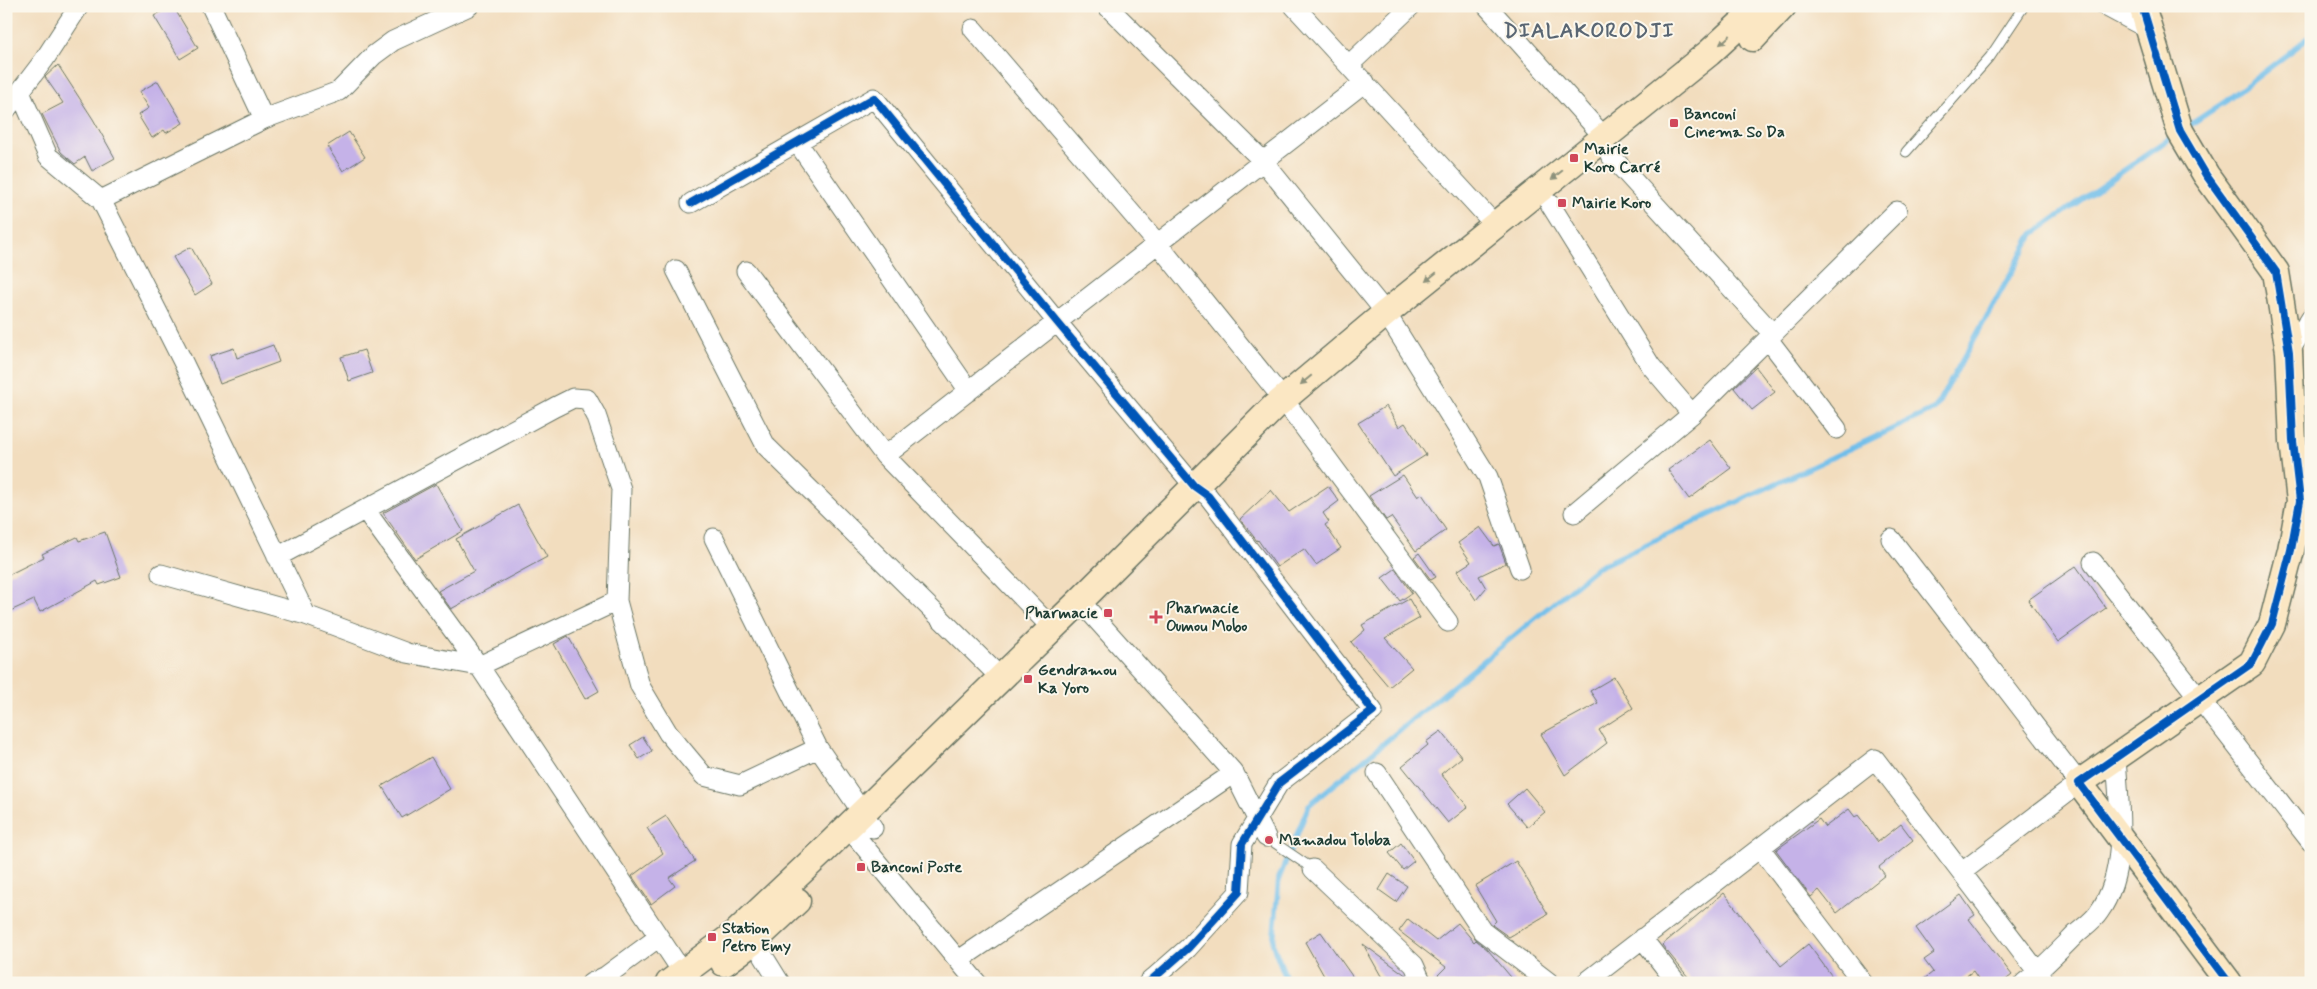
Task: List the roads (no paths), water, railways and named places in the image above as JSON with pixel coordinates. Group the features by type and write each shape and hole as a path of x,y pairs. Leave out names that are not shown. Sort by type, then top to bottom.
{"main road":[{"path":"1391,321 1550,204 1607,146 1760,6"},
{"path":"683,980 861,827 1086,608 1288,406 1391,321 1495,226 1721,66 1762,30 1783,6"},
{"path":"2146,18 2180,131 2206,175 2276,272 2289,352 2293,441 2300,501 2291,550 2272,624 2252,663 2079,783 2229,983"},
{"path":"683,980 754,941 1000,678 1052,628 1086,608"}],"street":[{"path":"6,110 78,6"},
{"path":"211,6 264,119"},
{"path":"101,200 264,119 339,91 374,55 393,41 470,6"},
{"path":"1107,6 1263,161 1391,321 1488,477 1520,569"},
{"path":"1294,6 1495,226"},
{"path":"1349,65 1411,6"},
{"path":"1487,6 1771,336 1837,430"},
{"path":"2105,6 2146,18"},
{"path":"973,29 1158,244 1288,406 1448,622"},
{"path":"886,456 1365,82"},
{"path":"20,92 48,156 101,200 182,360 306,615"},
{"path":"691,203 874,98 1057,322 1201,491 1373,711 1279,783 1242,844 1239,892 1188,948 1148,983"},
{"path":"797,142 970,391"},
{"path":"1550,204 1651,366 1692,414"},
{"path":"1574,512 1692,414 1897,211"},
{"path":"676,270 766,446 1000,678"},
{"path":"746,271 886,456 1052,628"},
{"path":"2289,352 2311,317"},
{"path":"277,557 366,511 568,401 574,398 587,399 596,415 621,489 617,601 640,686 668,733 704,776 740,785 818,748"},
{"path":"366,511 479,666 659,936 683,980"},
{"path":"714,538 818,748 861,827 958,960 977,983"},
{"path":"1891,539 2079,783 1962,872"},
{"path":"2093,562 2311,842"},
{"path":"161,574 306,615 407,653 479,666 617,601"},
{"path":"1086,608 1234,773 1266,837"},
{"path":"1584,983 1875,759 1962,872 2036,979 2099,912 2112,884 2120,838 2116,758"},
{"path":"958,960 1234,773"},
{"path":"1377,773 1482,931 1550,983"},
{"path":"1760,848 1863,983"},
{"path":"1312,869 1414,965 1422,983"},
{"path":"591,983 606,976 659,936"},
{"path":"1642,938 1677,983"},
{"path":"754,941 780,983"}],"lane":[{"path":"1906,152 1990,57 2024,6"},
{"path":"1266,837 1312,869"}],"waterway":[{"path":"2185,128 2226,101 2311,36"},
{"path":"1288,983 1273,945 1279,878 1309,805 1596,568 1935,409 2033,234 2176,134"}],"place":[{"name":"Banconi Cinema So Da","path":"1674,123"},
{"name":"Mairie Koro Carré","path":"1574,158"},
{"name":"Mairie Koro","path":"1562,203"},
{"name":"Pharmacie","path":"1108,613"},
{"name":"Pharmacie Oumou Mobo","path":"1156,617"},
{"name":"Gendramou Ka Yoro","path":"1028,679"},
{"name":"Mamadou Toloba","path":"1269,840"},
{"name":"Banconi Poste","path":"861,867"},
{"name":"Station Petro Emy","path":"712,937"}],"district":[{"name":"DIALAKORODJI","path":"1589,31"}]}
